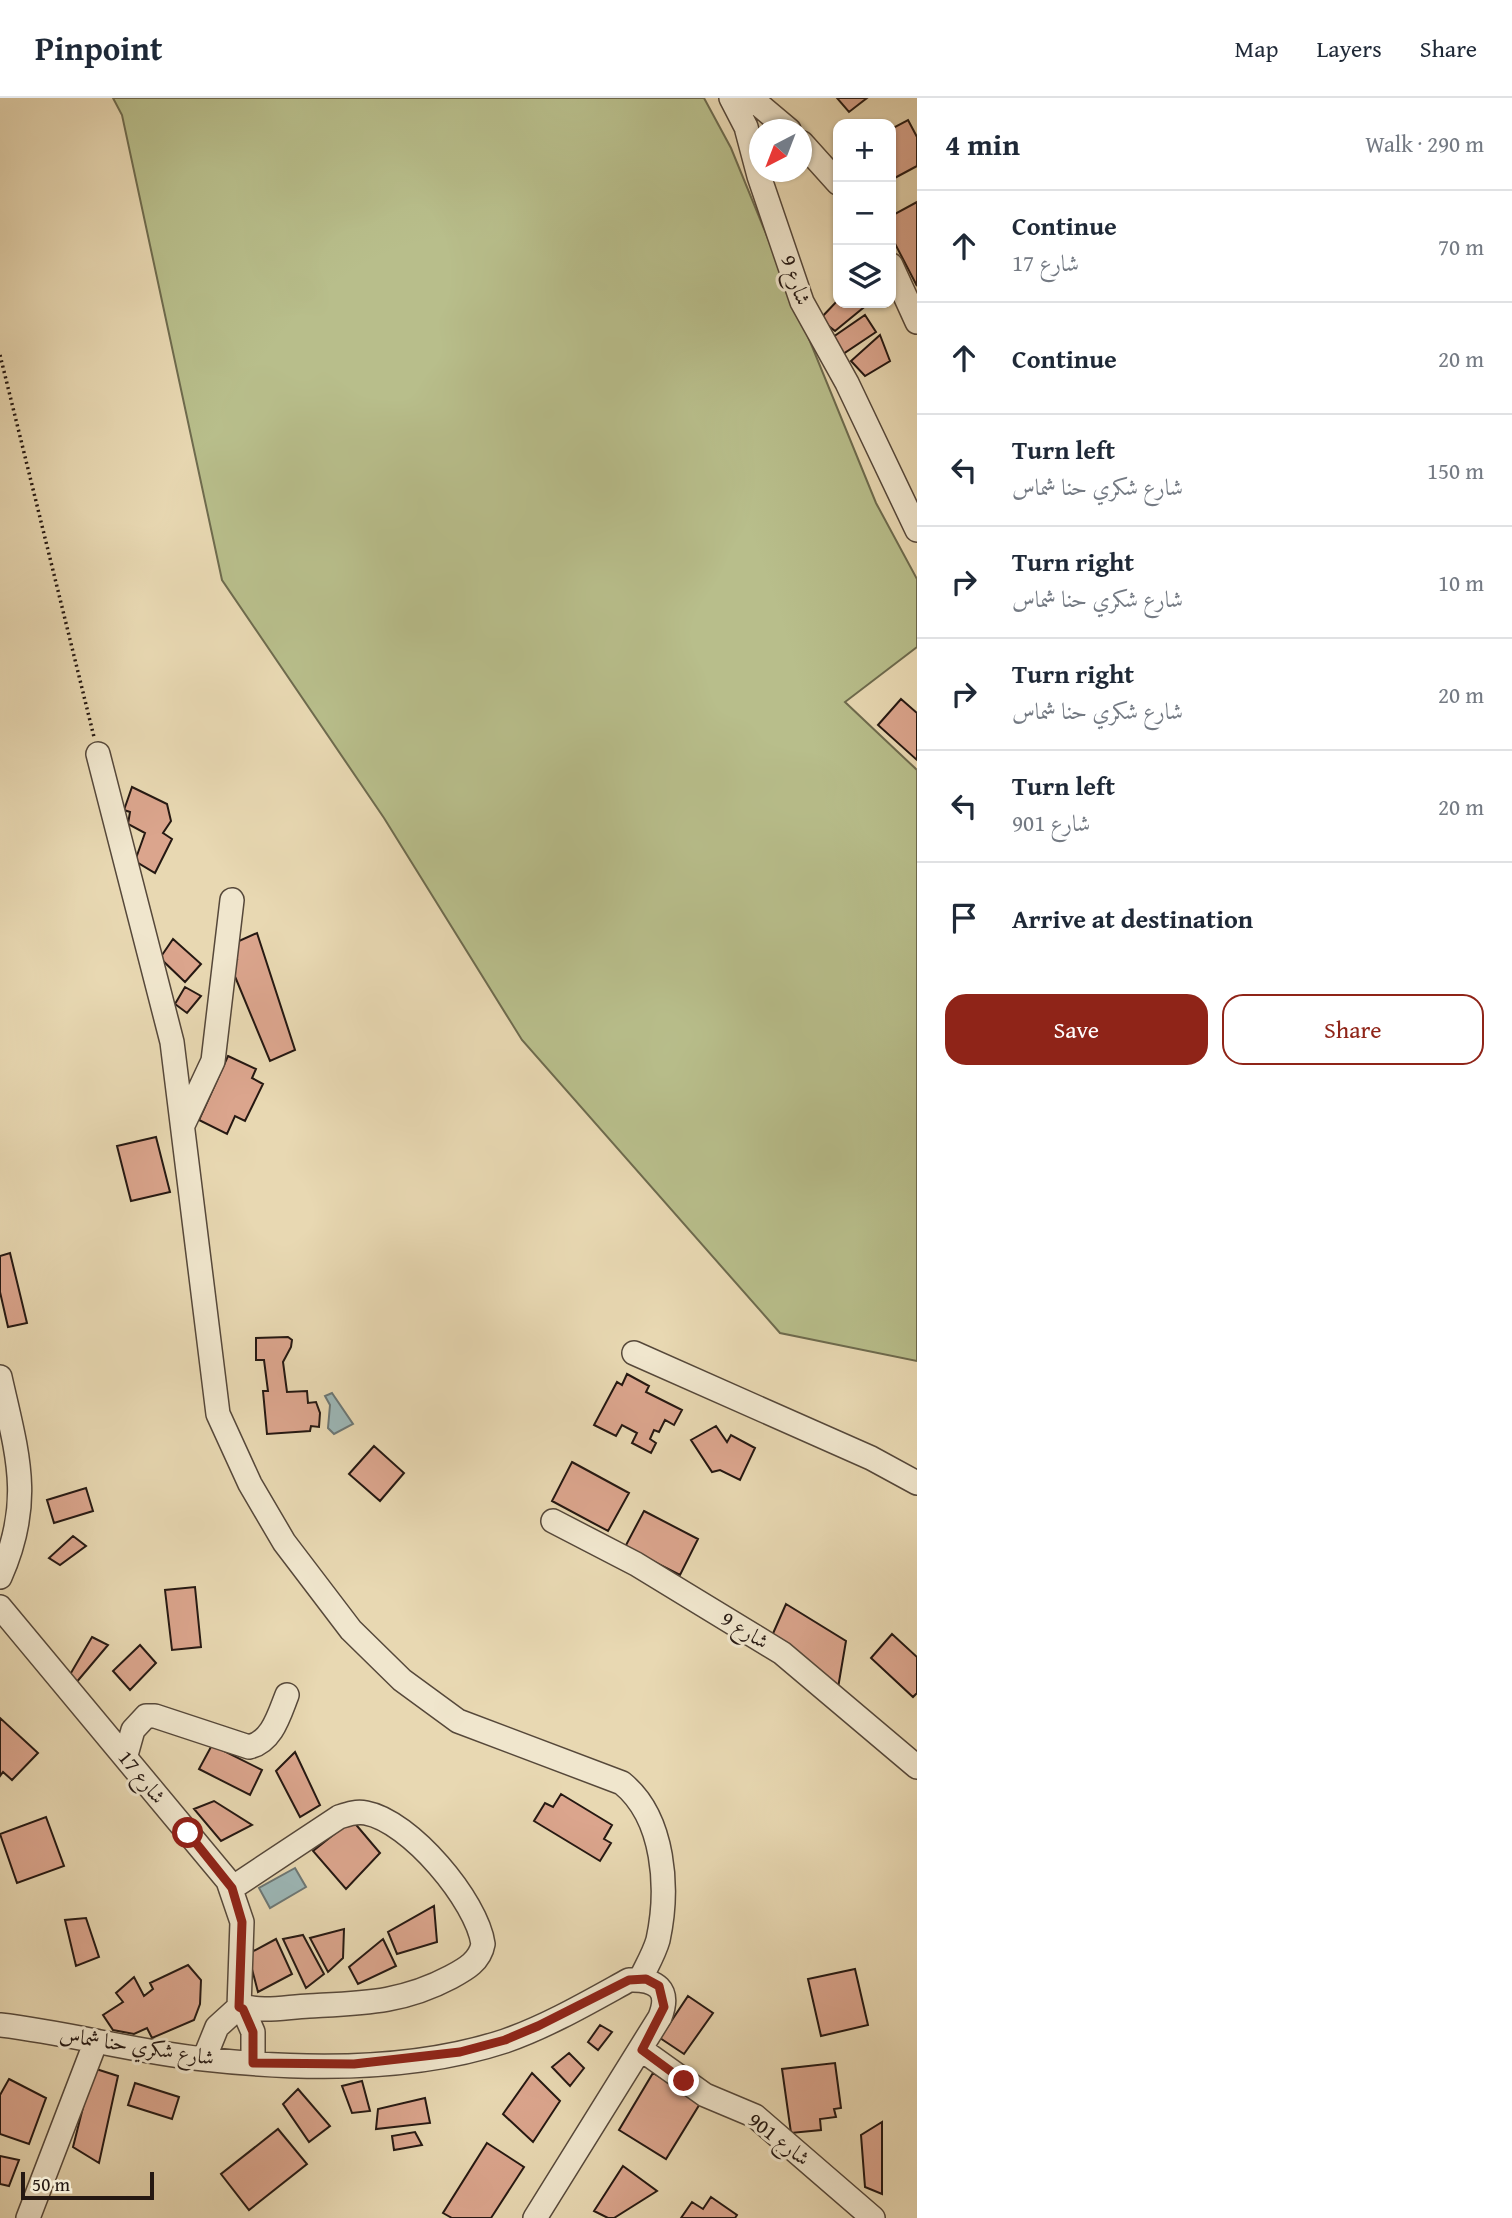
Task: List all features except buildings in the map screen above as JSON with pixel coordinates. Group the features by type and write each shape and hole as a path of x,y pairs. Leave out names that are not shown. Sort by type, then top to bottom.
{"street":[{"name":"شارع 9","path":"731,98 746,127 759,176 802,302 847,383 917,530"},
{"path":"751,98 776,119"},
{"path":"812,154 837,182"},
{"path":"896,276 917,322"},
{"path":"98,754 172,1042 218,1414 250,1484 284,1542 351,1630 402,1680 458,1721 622,1783 637,1795 653,1825 661,1870 663,1905 657,1943 640,1980"},
{"path":"183,1125 213,1061 232,900"},
{"path":"634,1353 871,1458 917,1483"},
{"path":"0,1377 22,1494 18,1530 0,1577"},
{"name":"شارع 9","path":"553,1521 636,1564 782,1653 917,1767"},
{"name":"شارع 17","path":"0,1607 126,1755 232,1888 242,1922 239,2006"},
{"path":"126,1755 133,1730 146,1716 155,1716 248,1747 258,1745 271,1730 287,1695"},
{"path":"232,1888 339,1817 353,1812 365,1812 380,1817 412,1840 452,1882 475,1920 483,1944 476,1960 460,1973 419,1993 393,2001 264,2010 239,2006"},
{"path":"535,2218 642,2050 664,2007 659,1986 646,1979 640,1980"},
{"name":"شارع شكري حنا شماس","path":"0,2025 204,2059 253,2063 354,2064 460,2052 505,2040 629,1980 640,1980"},
{"path":"204,2059 217,2027 239,2006"},
{"path":"239,2006 253,2032 253,2063"},
{"path":"28,2218 96,2041"},
{"name":"شارع 901","path":"642,2050 705,2095 755,2116 873,2218"}],"path":[{"path":"0,355 98,754"}],"green space":[{"path":"113,98 704,98 731,148 876,503 917,579 917,647 845,702 917,770 917,1361 780,1333 522,1040 384,818 222,580 122,115"}],"water":[{"path":"332,1393 353,1424 334,1434 328,1428 330,1405 325,1396"},
{"path":"295,1868 306,1887 270,1908 259,1888"}],"route":[{"path":"188,1833 228,1881 242,1922 239,2007 250,2021 253,2032 253,2063 354,2064 415,2060 460,2052 505,2040 538,2026 629,1980 646,1979 659,1986 664,2007 642,2050 684,2081"}]}
